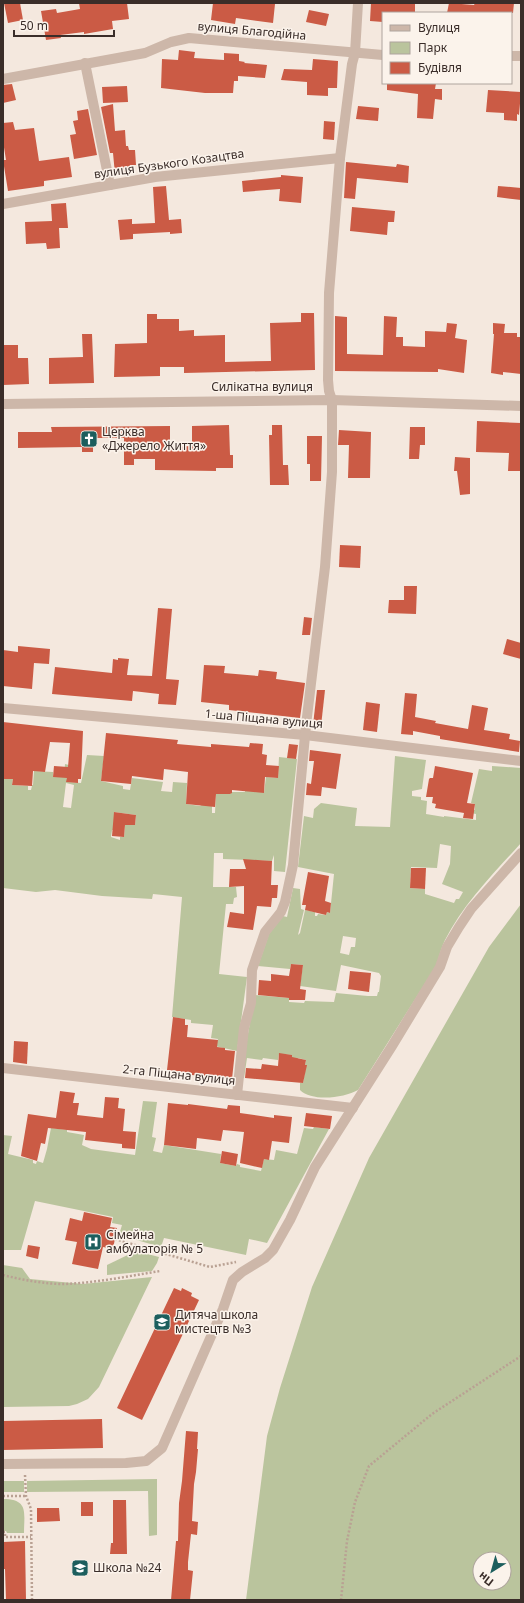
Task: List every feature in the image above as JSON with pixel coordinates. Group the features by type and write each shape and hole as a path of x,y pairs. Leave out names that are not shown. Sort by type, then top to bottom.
{"street":[{"path":"237,1095 244,1028 251,1003 252,970 265,932 281,912 283,907 293,865 305,735 326,567 332,472 332,400 328,380 329,293 340,158 352,64 355,53 358,3"},
{"name":"вулиця Благодійна","path":"3,79 145,53 170,42 189,38 355,53 382,54"},
{"path":"85,63 110,185"},
{"name":"вулиця Бузького Козацтва","path":"3,204 155,177 340,158"},
{"name":"Силікатна вулиця","path":"3,404 332,400 521,406"},
{"name":"1-ша Піщана вулиця","path":"3,708 305,735 521,761"},
{"path":"3,1464 126,1463 146,1461 162,1448 223,1309 233,1280 242,1272 265,1258 273,1250 290,1220 315,1167 440,967 447,947 458,927 471,909 521,853"},
{"name":"2-га Піщана вулиця","path":"3,1068 353,1108"}],"path":[{"path":"115,1239 210,1267 240,1261"},
{"path":"3,1275 65,1284 98,1281 160,1271"},
{"path":"341,1600 347,1541 355,1502 369,1466 432,1414 521,1356"},
{"path":"24,1475 26,1496 31,1509 32,1600"},
{"path":"3,1496 26,1496"},
{"path":"3,1532 6,1532 5,1537 31,1537"}],"green space":[{"path":"87,755 104,756 101,781 123,786 123,789 130,790 132,778 163,782 161,791 172,792 173,782 187,783 186,804 200,806 212,799 212,813 215,813 216,790 224,794 230,794 232,792 245,792 245,783 264,793 266,777 278,778 279,757 297,759 285,872 274,871 274,855 272,861 223,859 223,853 214,853 213,887 236,887 237,897 234,898 233,904 226,904 219,974 247,977 237,1051 210,1045 217,1042 218,1039 211,1038 213,1025 191,1023 191,1020 172,1017 182,897 153,894 152,899 102,896 55,890 36,892 3,888 3,779 13,779 12,785 28,786 28,790 31,790 32,786 29,785 33,785 34,771 53,772 53,777 64,777 65,764 69,765 68,782 81,783","holes":["66,783 74,785 71,808 63,807","114,812 136,815 135,825 125,825 124,837 120,837 120,840 111,837 112,830 118,830 114,819"]},
{"path":"395,756 426,760 422,789 412,791 412,796 421,797 421,800 427,801 426,814 444,817 476,820 476,814 471,813 471,809 475,810 475,804 471,803 479,769 492,771 492,766 521,768 521,843 490,877 461,913 445,940 436,966 358,1090 345,1095 328,1098 305,1094 300,1090 300,1083 303,1083 306,1060 298,1058 297,1063 291,1062 292,1055 279,1054 278,1060 247,1058 244,1078 240,1078 255,995 289,998 289,1002 304,1003 305,1001 334,1002 336,993 377,996 379,992 381,976 379,973 341,965 336,991 300,986 303,965 291,964 290,969 258,966 269,934 283,916 287,917 293,888 300,889 301,909 304,910 298,935 300,933 305,910 315,912 315,916 318,914 326,915 327,912 330,913 334,874 298,867 304,816 313,818 314,809 321,803 357,808 355,826 390,827","holes":["440,844 451,846 450,864 442,884 463,892 459,899 456,899 454,903 425,894 425,889 410,888 411,867 437,868","343,936 356,938 355,947 351,947 349,955 340,953"]},
{"path":"521,904 521,1600 246,1600 267,1436 280,1388 312,1287 369,1158 489,947"},
{"path":"143,1101 157,1102 152,1137 156,1138 153,1151 162,1153 164,1145 221,1154 220,1163 236,1166 237,1164 240,1165 240,1167 261,1171 264,1159 274,1160 276,1150 297,1154 304,1128 313,1129 314,1127 329,1129 267,1243 249,1239 246,1255 164,1238 161,1247 119,1235 122,1225 112,1223 113,1217 35,1201 21,1250 3,1250 3,1135 12,1136 8,1154 33,1160 33,1163 36,1164 37,1161 43,1163 51,1128 67,1130 67,1132 84,1135 82,1145 91,1149 135,1155"},
{"path":"136,1251 159,1257 152,1271 107,1275 107,1265"},
{"path":"3,1265 22,1268 30,1279 83,1284 152,1277 99,1387 88,1399 69,1406 3,1407"},
{"path":"157,1479 157,1535 149,1536 148,1491 27,1492 27,1481"},
{"path":"3,1481 24,1481 24,1492 3,1492"},
{"path":"3,1499 21,1504 24,1513 24,1533 7,1533 6,1531 3,1531"}],"building":[{"path":"4,3 20,3 23,20 8,23"},
{"path":"79,3 127,3 129,19 112,21 113,29 84,34 84,32 60,35 61,38 46,40 41,11 56,9 57,13 80,9"},
{"path":"213,3 275,4 273,23 236,18 235,24 211,20"},
{"path":"371,3 415,3 415,12 382,12 382,22 370,21"},
{"path":"449,3 474,5 475,3 514,3 513,13 447,12"},
{"path":"309,10 329,14 326,26 306,22"},
{"path":"179,50 195,52 194,58 224,60 224,53 239,54 239,61 245,62 244,63 267,65 265,78 238,76 238,81 234,81 233,93 205,93 161,88 162,59 178,60"},
{"path":"313,59 338,61 337,88 328,88 328,96 307,95 307,82 281,80 284,69 312,70"},
{"path":"12,84 16,100 3,103 3,85"},
{"path":"387,84 436,84 435,89 442,89 442,100 435,99 433,119 417,118 418,94 387,90"},
{"path":"127,86 128,102 103,103 102,87"},
{"path":"488,90 521,92 517,121 504,120 504,113 486,112"},
{"path":"113,104 115,131 125,130 126,146 128,146 129,150 135,150 136,165 130,165 131,172 115,174 113,153 110,153 101,107"},
{"path":"358,106 379,108 378,121 356,119"},
{"path":"88,109 97,155 74,159 70,135 76,134 73,121 78,120 77,111"},
{"path":"324,121 335,122 334,140 323,139"},
{"path":"13,122 15,130 34,128 39,161 69,157 72,177 44,181 44,186 8,191 3,160 6,160 3,141 3,123"},
{"path":"346,162 396,167 397,164 409,166 408,183 357,178 355,199 344,198"},
{"path":"281,175 303,177 301,203 279,201 280,189 243,192 242,181 281,177"},
{"path":"166,186 169,220 181,219 182,233 170,234 170,232 133,234 133,239 120,240 118,220 132,219 132,224 155,223 153,187"},
{"path":"498,186 521,188 521,200 497,197"},
{"path":"66,203 68,228 59,228 60,248 47,249 46,243 26,244 25,222 52,221 51,204"},
{"path":"352,207 395,211 394,222 388,222 387,235 350,231"},
{"path":"301,313 314,313 315,370 184,373 184,367 160,367 160,376 114,377 115,344 147,343 147,314 157,314 157,319 179,319 179,331 194,330 194,336 225,335 225,362 271,361 270,323 301,322"},
{"path":"335,316 347,317 347,354 383,355 384,316 397,317 396,337 403,337 403,346 425,347 425,331 446,332 447,323 457,324 455,338 467,340 464,373 438,369 438,372 335,371"},
{"path":"493,323 505,324 504,333 517,333 517,337 521,337 521,374 503,372 503,375 491,373 494,334"},
{"path":"82,334 92,334 94,383 49,384 49,358 83,357"},
{"path":"3,345 18,345 18,358 28,358 29,384 3,385"},
{"path":"477,421 521,423 521,471 508,471 509,453 476,452"},
{"path":"229,425 230,455 233,455 233,468 216,468 216,471 155,470 155,459 134,459 134,465 124,465 124,438 96,438 97,443 93,444 93,452 82,452 82,447 18,448 18,432 52,432 51,427 170,426 170,447 192,446 192,426"},
{"path":"272,425 282,425 283,465 288,465 289,485 270,485 269,435 272,435"},
{"path":"410,427 425,427 425,445 420,445 419,459 409,459"},
{"path":"339,430 371,432 370,478 348,478 349,445 338,445"},
{"path":"307,436 322,436 321,481 310,481 310,464 307,464"},
{"path":"455,457 470,458 470,494 460,495 457,471 454,471"},
{"path":"340,545 361,546 360,568 339,567"},
{"path":"404,586 417,586 416,614 388,613 389,600 404,600"},
{"path":"158,608 172,609 166,679 179,680 176,705 158,704 159,694 133,691 132,701 52,694 55,667 112,673 113,659 129,659 127,675 152,676"},
{"path":"304,617 312,618 310,635 302,635"},
{"path":"507,639 521,643 521,659 503,654"},
{"path":"18,646 50,649 49,664 34,663 32,689 3,686 3,650 18,652"},
{"path":"204,665 225,666 224,673 258,676 259,670 277,672 276,679 305,683 300,718 229,710 229,705 201,702"},
{"path":"317,690 325,690 321,726 313,725"},
{"path":"405,693 417,694 415,717 436,721 435,723 468,729 472,705 488,708 484,730 510,734 509,739 520,741 519,752 440,739 440,736 413,731 413,735 401,734"},
{"path":"366,702 380,704 377,732 363,730"},
{"path":"3,722 83,731 81,779 78,779 78,783 66,782 67,778 53,777 54,766 68,767 70,743 50,742 45,772 33,771 32,786 12,785 13,779 3,779"},
{"path":"106,733 178,740 177,744 211,747 211,744 249,747 250,743 263,744 262,754 267,755 266,765 279,766 278,778 265,777 264,793 232,790 232,793 230,794 216,794 215,807 186,804 188,772 164,769 163,780 132,776 131,784 101,781"},
{"path":"289,744 298,745 296,759 287,758"},
{"path":"310,750 341,754 336,789 322,787 321,796 306,795 307,783 311,784 314,761 309,761"},
{"path":"435,766 473,773 467,803 475,804 473,819 463,818 464,813 435,808 436,804 432,803 433,797 426,797 429,779 433,778"},
{"path":"114,812 136,815 135,825 125,825 124,837 112,836"},
{"path":"243,859 272,861 271,885 278,885 277,898 272,898 271,907 257,906 253,930 227,927 230,912 244,914 244,886 229,887 230,869 246,869"},
{"path":"411,868 426,868 425,889 410,888"},
{"path":"308,872 329,876 325,901 331,903 330,913 327,912 326,915 305,910 306,905 302,905"},
{"path":"291,964 303,965 300,989 306,990 305,1000 289,1000 289,998 258,995 259,980 271,981 271,974 289,976"},
{"path":"350,971 371,973 369,992 348,989"},
{"path":"173,1017 185,1019 185,1025 188,1025 187,1037 218,1040 217,1047 235,1051 232,1079 192,1075 192,1073 167,1070"},
{"path":"14,1041 28,1042 27,1064 13,1062"},
{"path":"279,1053 292,1055 292,1057 306,1060 305,1065 307,1065 303,1083 245,1078 246,1068 261,1069 262,1064 278,1066"},
{"path":"60,1091 75,1093 73,1103 79,1103 77,1115 103,1118 105,1097 119,1098 118,1108 125,1109 123,1131 136,1132 135,1149 122,1148 122,1144 85,1140 86,1132 48,1128 45,1144 41,1143 37,1161 21,1156 28,1114 56,1118"},
{"path":"168,1103 227,1109 228,1105 240,1106 240,1113 274,1118 274,1115 292,1117 289,1143 272,1141 269,1160 264,1159 262,1168 240,1163 244,1132 223,1130 221,1141 197,1138 196,1149 164,1145"},
{"path":"306,1113 332,1116 330,1129 304,1126"},
{"path":"222,1151 238,1154 236,1166 220,1163"},
{"path":"84,1212 112,1218 110,1227 117,1228 113,1249 103,1247 98,1269 72,1264 77,1242 65,1240 70,1218 82,1221"},
{"path":"28,1245 40,1247 38,1259 26,1256"},
{"path":"174,1288 181,1291 182,1288 192,1293 191,1296 199,1300 142,1420 117,1408"},
{"path":"102,1419 103,1448 3,1450 3,1421"},
{"path":"186,1431 198,1432 192,1521 198,1522 197,1535 191,1534 188,1562 188,1570 193,1571 190,1600 171,1600 176,1541 178,1541 179,1503"},
{"path":"113,1500 126,1500 127,1554 110,1554 111,1543 113,1543"},
{"path":"81,1502 93,1502 93,1516 81,1516"},
{"path":"37,1508 59,1508 60,1521 37,1522"},
{"path":"25,1541 26,1600 6,1600 5,1569 3,1569 3,1542"}],"place":[{"name":"Церква «Джерело Життя»","path":"89,439"},
{"name":"Сімейна амбулаторія № 5","path":"93,1242"},
{"name":"Дитяча школа мистецтв №3","path":"162,1322"},
{"name":"Школа №24","path":"80,1568"}]}
